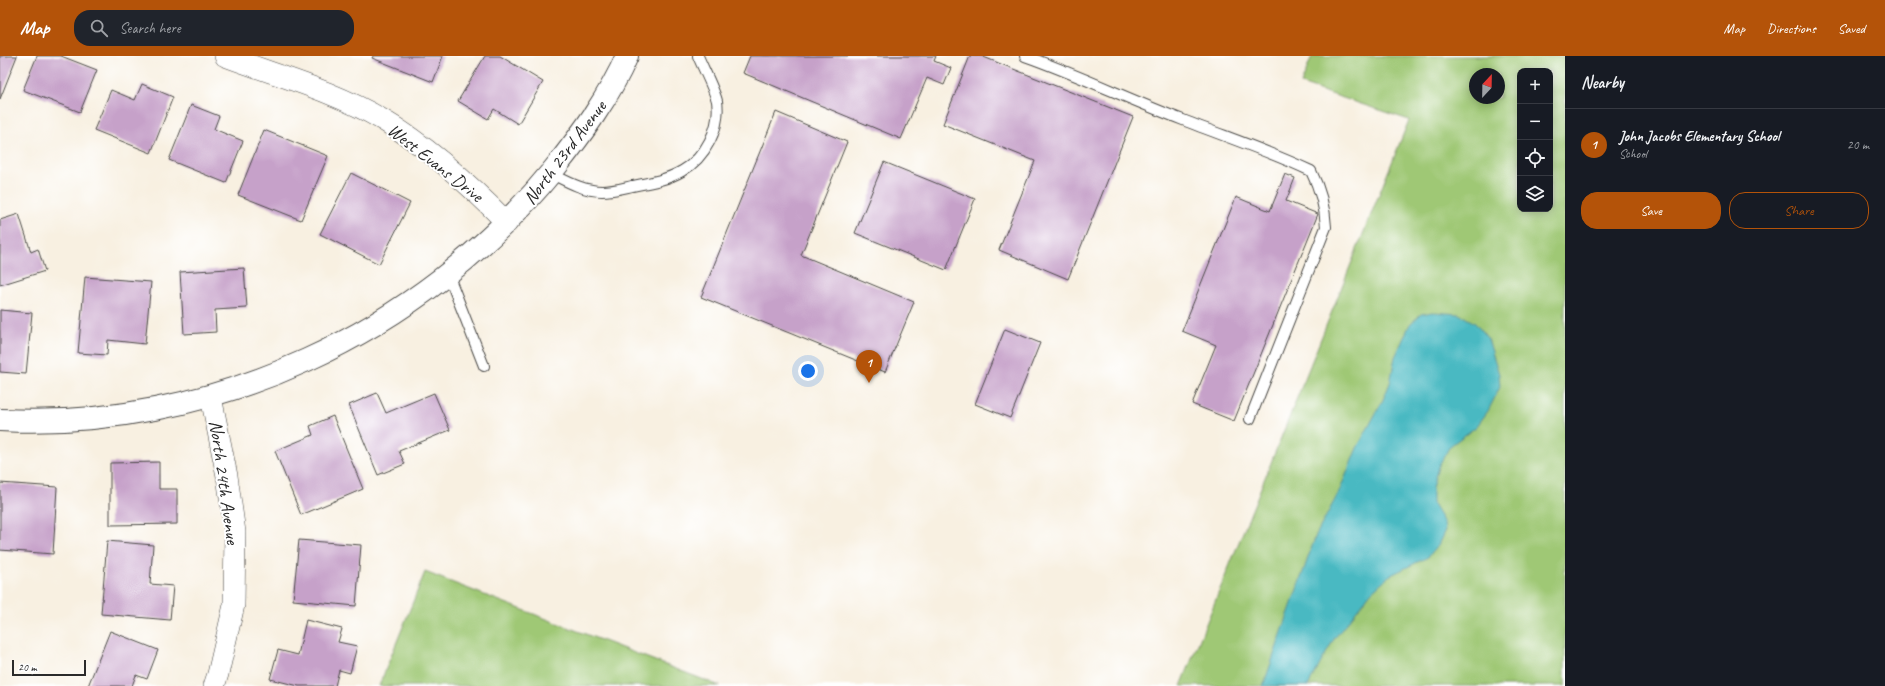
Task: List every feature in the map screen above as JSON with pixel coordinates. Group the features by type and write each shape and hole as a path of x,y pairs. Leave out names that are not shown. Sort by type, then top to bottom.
{"street":[{"name":"West Evans Drive","path":"225,56 335,97 383,120 427,150 482,197 507,223"},
{"name":"North 23rd Avenue","path":"0,420 37,422 91,420 140,412 211,396 248,385 297,366 354,337 391,315 448,274 479,249 507,223 579,138 609,92 627,56"},
{"name":"North 24th Avenue","path":"211,396 228,476 235,532 234,605 214,686"}],"lane":[{"path":"550,173 578,187 601,192 653,182 682,171 706,148 712,137 716,121 716,101 698,56"},
{"path":"1025,56 1064,70 1110,91 1229,136 1311,171 1318,185 1325,209 1326,227 1250,420"},
{"path":"448,274 484,366"}],"green space":[{"path":"1312,56 1565,56 1565,686 1181,686 1409,120 1301,84"},
{"path":"425,572 720,686 379,686"}],"water":[{"path":"1433,312 1459,314 1475,323 1488,339 1499,374 1500,387 1488,411 1477,426 1450,446 1438,467 1432,488 1432,503 1444,523 1445,530 1438,545 1428,557 1389,576 1371,592 1334,639 1308,686 1263,686 1316,535 1339,492 1357,448 1382,402 1390,383 1395,357 1410,324 1421,314"}],"building":[{"path":"0,56 17,56 0,99"},
{"path":"37,56 61,56 97,70 80,112 23,90"},
{"path":"373,56 443,56 433,82 372,58"},
{"path":"485,56 500,56 543,82 518,124 494,109 488,119 458,101"},
{"path":"750,56 936,56 934,61 951,68 944,85 927,78 901,139 743,73"},
{"path":"970,56 981,56 1133,117 1068,279 999,250 1035,161 943,124"},
{"path":"142,84 173,97 151,153 94,130 111,90 135,100"},
{"path":"191,105 219,116 214,129 243,141 226,183 169,160"},
{"path":"776,112 847,142 801,255 914,302 885,372 701,297"},
{"path":"264,130 328,156 301,220 238,195"},
{"path":"884,162 975,199 946,270 855,233"},
{"path":"351,173 410,203 379,264 320,234"},
{"path":"1285,174 1295,178 1286,201 1318,214 1234,421 1192,404 1216,345 1182,331 1236,197 1270,211"},
{"path":"19,214 31,252 38,249 45,271 0,285 0,220"},
{"path":"244,268 247,308 215,310 216,332 184,334 180,272"},
{"path":"85,277 151,282 145,344 108,340 107,355 78,353"},
{"path":"0,310 32,313 26,374 0,372"},
{"path":"1005,329 1040,343 1010,418 975,404"},
{"path":"377,393 386,413 434,393 450,430 399,451 405,464 378,475 349,405"},
{"path":"333,416 363,489 301,515 275,451 313,435 310,426"},
{"path":"159,462 159,489 177,489 177,524 110,525 110,463"},
{"path":"0,483 57,487 53,554 0,550"},
{"path":"299,540 361,545 356,606 293,600"},
{"path":"107,541 153,545 150,584 173,586 170,620 101,614"},
{"path":"306,620 342,629 338,642 357,646 350,673 339,670 335,686 299,686 270,679 278,650 298,655"},
{"path":"110,631 158,650 147,679 136,675 132,686 88,686"}],"place":[{"name":"John Jacobs Elementary School","path":"869,383"}]}
